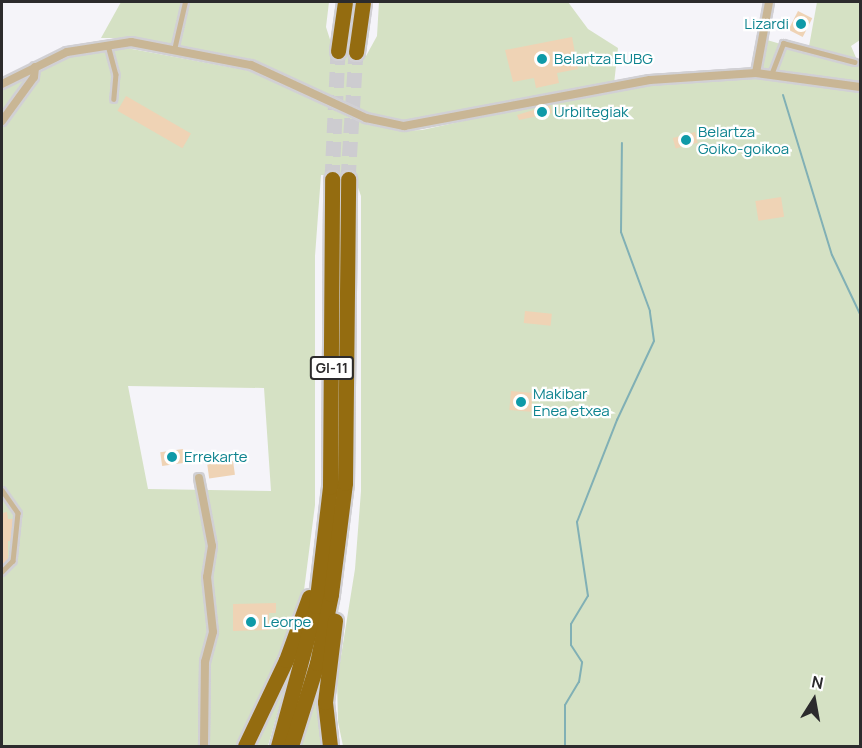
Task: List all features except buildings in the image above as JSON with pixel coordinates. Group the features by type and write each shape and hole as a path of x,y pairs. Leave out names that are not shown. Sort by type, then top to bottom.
{"highway":[{"path":"338,51 345,2"},
{"path":"356,52 363,2"},
{"name":"GI-11","path":"278,747 310,636 322,556 330,475 332,179"},
{"name":"GI-11","path":"291,747 316,663 331,594 345,483 348,179"},
{"path":"330,747 325,702 346,536 345,483"},
{"path":"245,747 301,623 322,556"}],"street":[{"path":"756,73 769,2"},
{"path":"2,84 67,52 107,43 131,42 251,65 357,114 404,126 650,80 756,73 861,87"},
{"path":"2,121 34,77 35,67"},
{"path":"199,478 212,546 207,577 213,632 205,662 204,747"}],"lane":[{"path":"174,50 185,2"},
{"path":"107,43 116,74 114,99"},
{"path":"771,75 783,43 855,62"},
{"path":"2,490 18,513 13,561 2,572"}],"green space":[{"path":"121,2 329,2 326,27 334,52 366,56 377,36 379,2 568,2 588,29 618,48 614,84 423,121 392,120 368,114 255,60 136,38 101,38"},
{"path":"817,2 860,2 860,40 851,46 860,67 860,83 762,69 767,40 808,52"},
{"path":"116,46 250,71 362,123 399,131 422,130 577,96 670,81 757,77 860,89 860,746 343,746 338,722 337,681 355,569 361,491 361,196 354,176 321,175 315,256 315,505 297,645 268,746 2,746 2,88 64,58","holes":["128,386 264,388 271,491 148,489"]},
{"path":"319,685 324,746 299,746"}],"waterway":[{"path":"783,95 832,255 860,314"},
{"path":"565,746 565,705 579,682 582,662 571,645 571,624 588,596 577,522 617,420 654,341 650,311 621,232 622,143"}],"tunnel":[{"path":"332,179 338,51"},
{"path":"348,179 356,52"}],"place":[{"name":"Lizardi","path":"801,24"},
{"name":"Belartza EUBG","path":"542,59"},
{"name":"Urbiltegiak","path":"542,112"},
{"name":"Belartza Goiko-goikoa","path":"686,140"},
{"name":"Makibar Enea etxea","path":"521,402"},
{"name":"Errekarte","path":"172,457"},
{"name":"Leorpe","path":"251,622"}]}
